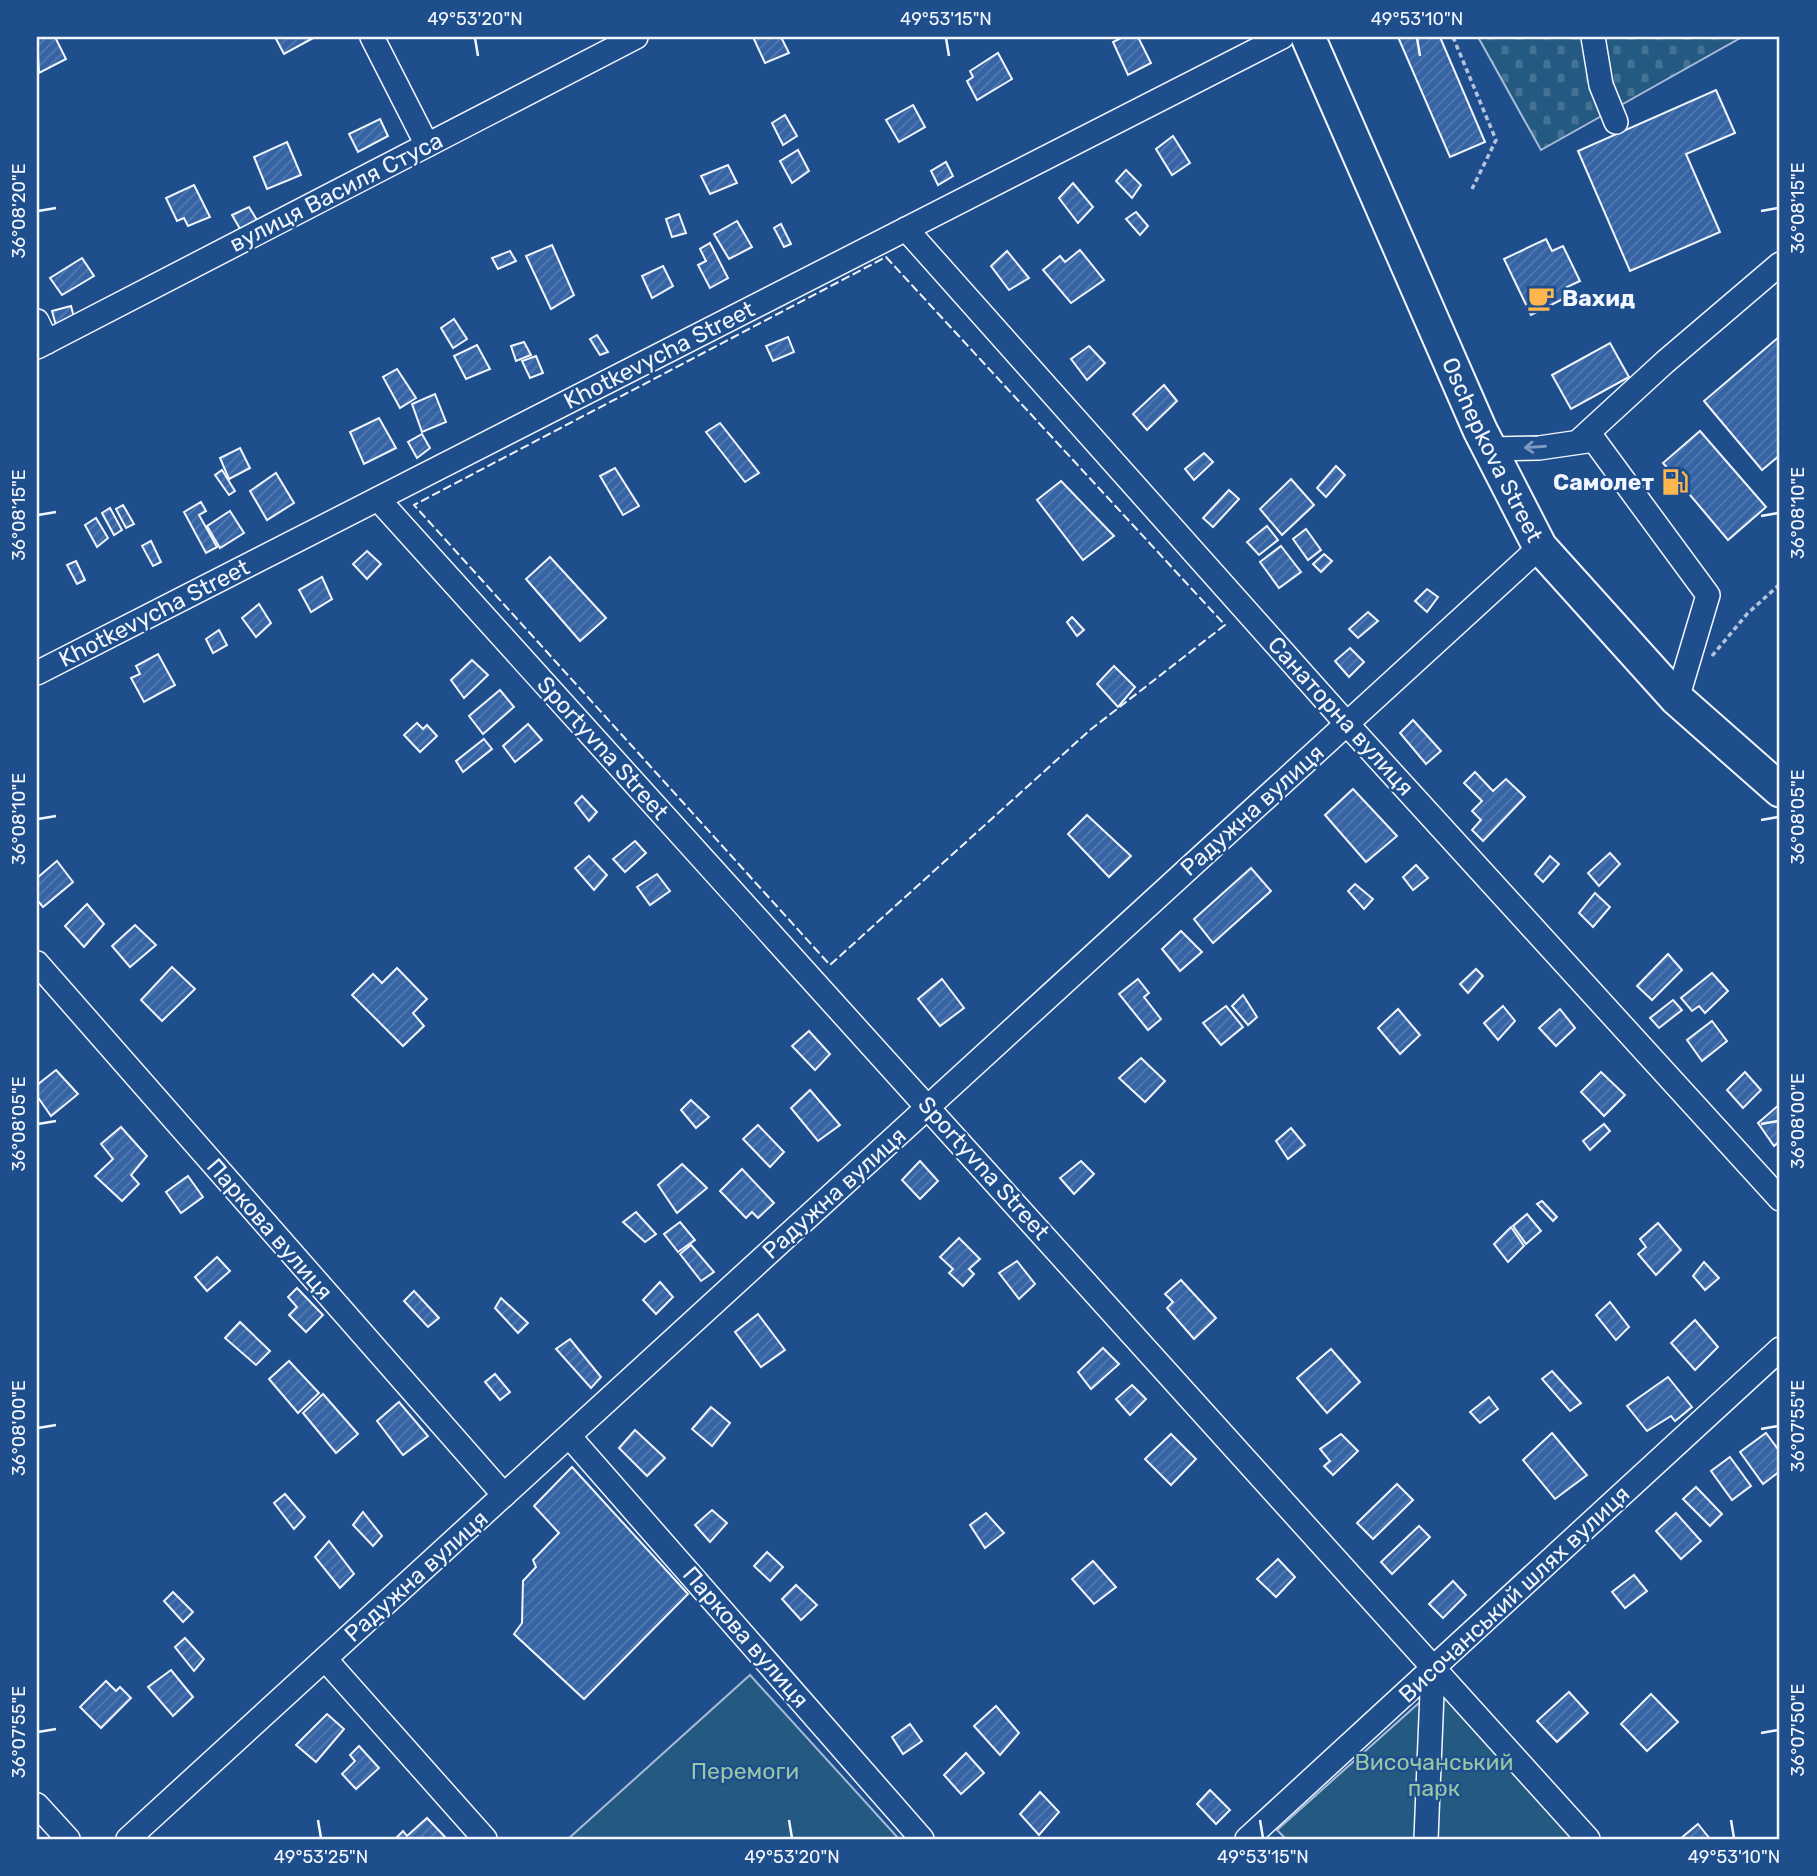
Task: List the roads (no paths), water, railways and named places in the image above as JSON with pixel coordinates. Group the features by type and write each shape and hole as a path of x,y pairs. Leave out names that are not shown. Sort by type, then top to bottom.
{"highway":[{"name":"Oschepkova Street","path":"1308,37 1490,449 1540,547 1677,699 1780,790"}],"street":[{"path":"372,37 427,145"},
{"name":"вулиця Василя Стуса","path":"42,344 636,37"},
{"name":"Khotkevycha Street","path":"37,673 1282,37"},
{"path":"1593,37 1601,85 1616,122"},
{"name":"Санаторна вулиця","path":"906,229 1347,724 1780,1199"},
{"path":"1580,440 1665,362 1780,264"},
{"path":"37,321 42,344"},
{"path":"1490,449 1539,448 1594,440 1708,595 1677,699"},
{"name":"Sportyvna Street","path":"378,499 929,1106 1587,1839"},
{"name":"Радужна вулиця","path":"128,1839 1540,547"},
{"name":"Паркова вулиця","path":"37,964 504,1495"},
{"name":"Височанський шлях вулиця","path":"1247,1839 1780,1349"},
{"name":"Паркова вулиця","path":"569,1436 922,1839"},
{"path":"325,1659 485,1839"},
{"path":"1426,1839 1433,1668"},
{"path":"37,1805 68,1839"}],"place":[{"name":"Вахид","path":"1541,298"},
{"name":"Самолет","path":"1675,482"}],"park label":[{"name":"Перемоги","path":"745,1771"},
{"name":"Височанський парк","path":"1434,1775"}]}
